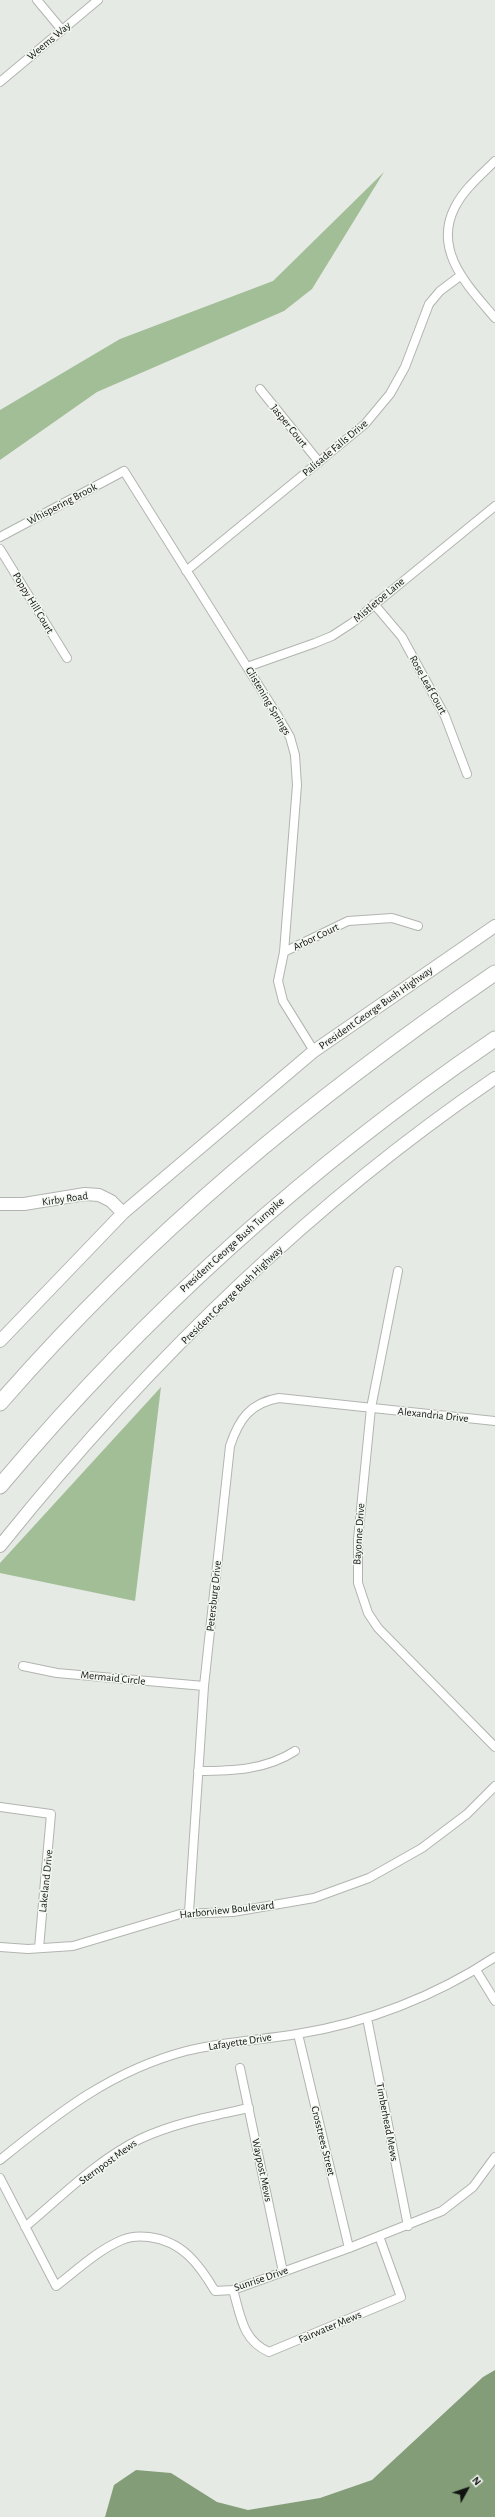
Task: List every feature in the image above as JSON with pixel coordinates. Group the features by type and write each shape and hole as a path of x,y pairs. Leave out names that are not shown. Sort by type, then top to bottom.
{"highway":[{"path":"0,1402 108,1288 222,1180 355,1072 495,974"},
{"name":"President George Bush Turnpike","path":"0,1486 112,1360 240,1236 372,1127 495,1039"}],"main road":[{"name":"President George Bush Highway","path":"0,1341 123,1213 314,1051 495,926"},
{"name":"President George Bush Highway","path":"0,1546 118,1410 195,1330 305,1225 442,1115 495,1078"},
{"name":"Kirby Road","path":"0,1204 24,1204 85,1194 99,1195 111,1201 123,1213"}],"street":[{"path":"37,0 62,30"},
{"name":"Weems Way","path":"0,82 98,0"},
{"path":"495,161 465,192 454,208 449,225 448,247 460,276 495,318"},
{"name":"Palisade Falls Drive","path":"186,571 365,424 390,394 405,367 429,304 440,291 460,276"},
{"name":"Jasper Court","path":"260,389 319,462"},
{"name":"Glistening Springs","path":"124,471 290,737 295,755 296,785 284,952 278,981 283,1001 303,1036 314,1051"},
{"name":"Whispering Brook","path":"0,536 124,471"},
{"name":"Mistletoe Lane","path":"247,667 332,636 495,506"},
{"name":"Poppy Hill Court","path":"0,549 67,658"},
{"name":"Rose Leaf Court","path":"374,604 402,637 445,716 467,774"},
{"name":"Arbor Court","path":"284,952 348,921 392,918 418,926"},
{"name":"Bayonne Drive","path":"398,1271 372,1408 358,1539 357,1570 362,1598 368,1613 378,1628 495,1747"},
{"name":"Petersburg Drive","path":"189,1912 204,1686 230,1446 235,1430 250,1409 264,1400 279,1398 372,1408"},
{"name":"Alexandria Drive","path":"372,1408 495,1421"},
{"name":"Mermaid Circle","path":"23,1666 57,1673 204,1686"},
{"path":"198,1771 254,1767 283,1759 295,1751"},
{"name":"Harborview Boulevard","path":"0,1947 39,1948 73,1946 189,1912 233,1912 314,1898 368,1878 410,1856 467,1814 495,1786"},
{"name":"Lakeland Drive","path":"0,1807 51,1814 39,1948"},
{"name":"Lafayette Drive","path":"0,2160 58,2113 120,2076 187,2051 230,2043 298,2034 367,2018 446,1986 476,1970 495,1957"},
{"path":"476,1970 495,2001"},
{"name":"Timberhead Mews","path":"367,2018 408,2226"},
{"name":"Crosstrees Street","path":"298,2034 349,2248"},
{"name":"Waypost Mews","path":"240,2068 283,2272"},
{"name":"Sternpost Mews","path":"25,2227 96,2168 140,2139 207,2117 249,2108"},
{"name":"Sunrise Drive","path":"0,2178 56,2286 106,2248 123,2239 138,2236 170,2241 196,2261 216,2291 233,2290 408,2226 442,2211 459,2200 474,2187 495,2157"},
{"name":"Fairwater Mews","path":"233,2290 248,2338 258,2347 269,2352 401,2297 379,2236"}],"shaded area":[{"path":"384,172 312,289 284,311 97,392 0,460 0,410 120,339 273,281"},
{"path":"161,1387 135,1601 0,1573 0,1563"},
{"path":"495,2370 495,2517 105,2517 114,2485 136,2470 171,2473 217,2502 248,2510 320,2498 372,2480 483,2377"}]}
